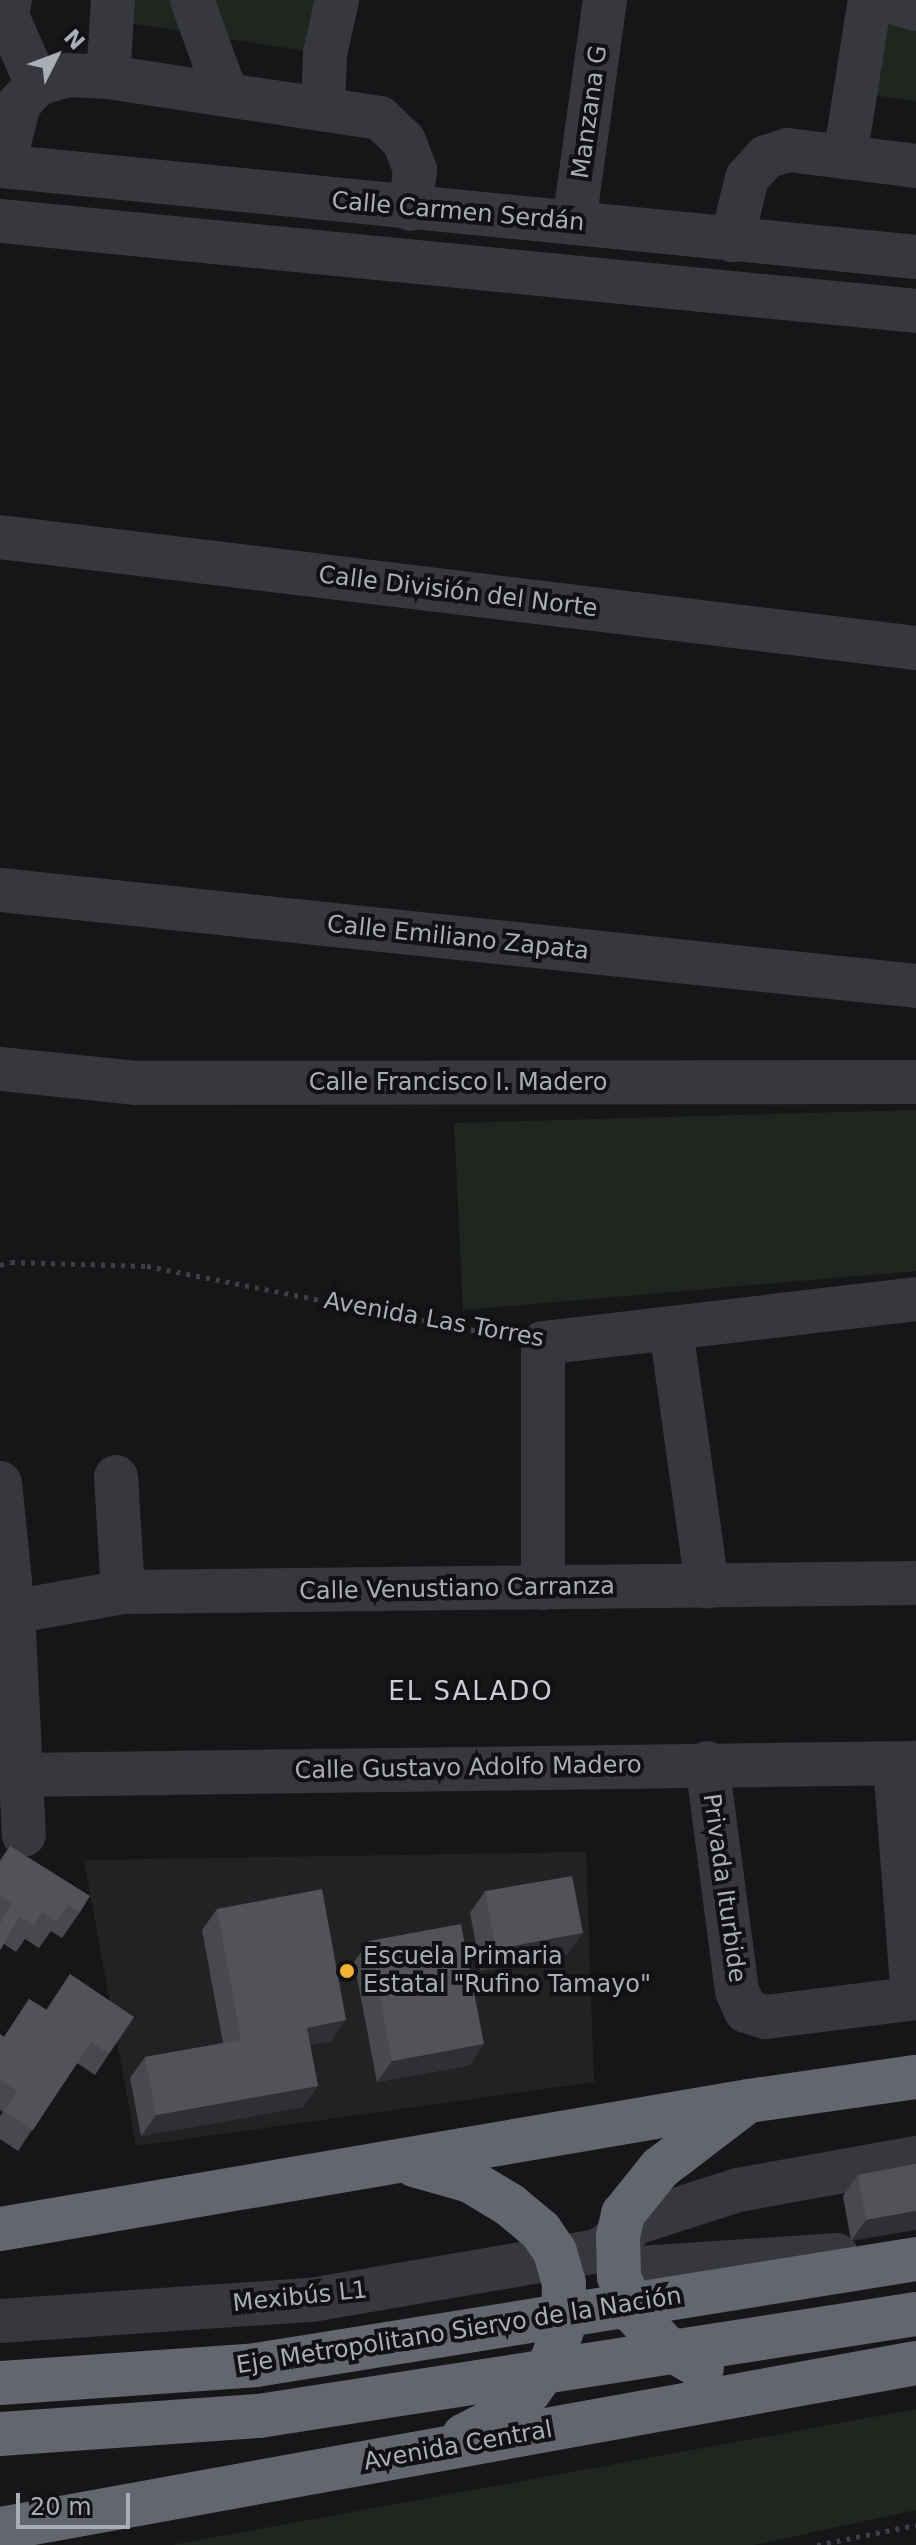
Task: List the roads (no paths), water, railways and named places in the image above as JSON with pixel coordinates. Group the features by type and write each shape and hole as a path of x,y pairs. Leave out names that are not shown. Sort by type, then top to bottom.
{"highway":[{"path":"0,2229 749,2101 916,2077"},
{"path":"434,2451 498,2418 529,2392 552,2360 563,2327 564,2283 598,2251 660,2168 749,2101"},
{"path":"399,2163 434,2168 470,2181 510,2205 541,2231 598,2251 619,2277 635,2314 664,2345 701,2367 763,2391"},
{"name":"Eje Metropolitano Siervo de la Nación","path":"0,2383 256,2365 916,2259"},
{"path":"0,2434 259,2416 916,2314"},
{"name":"Avenida Central","path":"0,2529 916,2363"}],"street":[{"path":"10,0 7,16 37,84"},
{"path":"108,77 113,0"},
{"path":"192,0 226,94"},
{"path":"323,107 325,54 337,0"},
{"name":"Manzana G","path":"574,223 605,0"},
{"path":"845,157 870,0"},
{"path":"885,0 916,9"},
{"path":"2,166 19,104 37,84 68,75 108,77 380,118 404,141 415,170 410,209"},
{"path":"732,240 747,178 766,157 788,150 916,166"},
{"name":"Calle Carmen Serdán","path":"2,166 916,257"},
{"path":"0,221 916,311"},
{"name":"Calle División del Norte","path":"0,537 916,648"},
{"name":"Calle Emiliano Zapata","path":"0,890 916,986"},
{"name":"Calle Francisco I. Madero","path":"0,1069 135,1083 916,1082"},
{"name":"Avenida Las Torres","path":"543,1588 543,1343 916,1299"},
{"path":"671,1329 707,1586"},
{"path":"116,1477 123,1592"},
{"path":"0,1483 20,1775 20,1861"},
{"name":"Calle Venustiano Carranza","path":"7,1613 123,1592 916,1583"},
{"name":"Calle Gustavo Adolfo Madero","path":"20,1775 707,1763 906,1764"},
{"name":"Privada Iturbide","path":"707,1763 737,1991 746,2011 766,2017 915,1998"},
{"path":"906,1764 915,1998"},
{"name":"Mexibús L1","path":"0,2321 311,2300 598,2251 638,2222 738,2190 916,2158"},
{"name":"Mexibús L1","path":"598,2251 641,2268 865,2253 916,2243"}],"place":[{"name":"Escuela Primaria Estatal \"Rufino Tamayo\"","path":"347,1971"}],"district":[{"name":"EL SALADO","path":"471,1692"}]}
